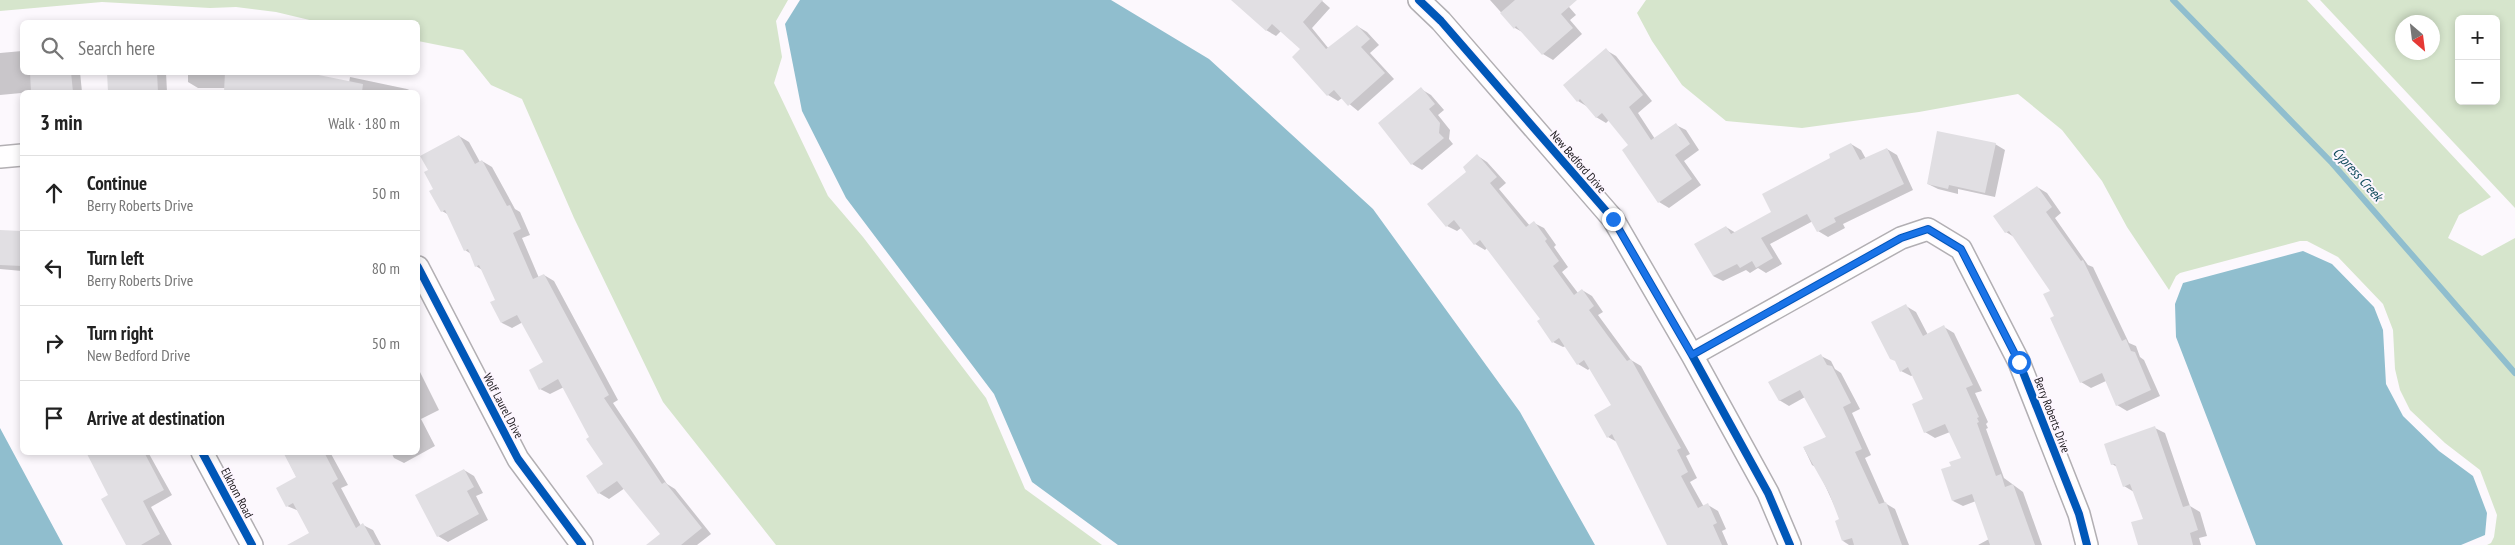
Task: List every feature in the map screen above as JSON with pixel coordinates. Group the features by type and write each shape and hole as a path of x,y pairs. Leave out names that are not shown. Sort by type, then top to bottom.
{"street":[{"name":"New Bedford Drive","path":"1419,0 1440,21 1613,219 1692,355 1768,493 1790,545"},
{"path":"0,157 20,155"},
{"name":"Berry Roberts Drive","path":"1692,355 1901,238 1928,229 1961,249 2019,362 2078,514 2087,545"},
{"name":"Wolf Laurel Drive","path":"420,272 518,459 582,545"},
{"name":"Elkhorn Road","path":"204,455 252,545"}],"green space":[{"path":"0,0 788,0 776,21 782,57 774,83 828,196 863,237 986,398 1025,489 1102,545 776,545 663,402 574,218 522,99 491,85 463,50 420,41 420,20 310,20 276,12 236,7 210,8 102,2 0,11"},
{"path":"1646,0 2307,0 2491,197 2459,215 2448,238 2482,256 2515,238 2515,545 2487,545 2491,543 2494,537 2497,515 2480,470 2445,443 2410,410 2400,390 2395,369 2393,330 2383,304 2338,257 2307,241 2300,241 2180,273 2176,276 2169,290 2127,227 2102,181 2062,130 2018,94 1919,112 1802,128 1726,121 1682,85 1652,41 1637,13"},
{"path":"2320,0 2515,0 2515,208"}],"water":[{"path":"800,0 1111,0 1209,59 1373,209 1520,412 1595,545 1118,545 1032,482 994,394 846,198 802,111 785,24"},
{"path":"2303,251 2332,264 2374,307 2383,330 2386,384 2403,416 2439,451 2473,476 2487,513 2485,535 2461,545 2256,545 2176,337 2175,304 2183,283"},
{"path":"0,428 63,545 0,545"}],"building":[{"path":"1231,0 1323,0 1303,22 1326,49 1357,25 1370,39 1361,47 1385,73 1348,106 1334,90 1327,96 1292,57 1300,49 1272,24 1266,31"},
{"path":"1515,0 1577,0 1561,14 1573,28 1542,55 1516,26 1514,29 1500,13"},
{"path":"1606,48 1643,95 1629,107 1651,140 1676,123 1690,144 1675,155 1692,179 1658,203 1622,150 1628,145 1602,113 1596,118 1580,99 1577,102 1563,85"},
{"path":"30,75 71,75 73,90 31,90"},
{"path":"107,75 157,75 158,90 108,90"},
{"path":"225,75 319,75 363,84 362,90 224,90"},
{"path":"1421,87 1435,104 1429,109 1440,123 1439,133 1444,138 1411,165 1378,123"},
{"path":"1937,131 1996,143 1985,193 1949,185 1948,189 1927,184"},
{"path":"459,135 475,164 482,160 507,206 510,205 521,229 513,233 533,279 544,274 609,395 604,398 662,484 665,482 702,528 681,545 646,545 660,534 617,481 598,494 586,476 603,464 586,439 589,437 558,379 539,390 529,370 543,362 517,315 501,323 490,302 495,300 479,265 475,267 468,249 464,251 445,210 441,212 429,191 433,189 424,172 428,170 420,156"},
{"path":"1851,143 1860,160 1887,148 1904,184 1834,218 1836,222 1817,232 1807,214 1761,238 1773,258 1756,268 1752,261 1740,268 1737,264 1713,276 1694,244 1726,226 1731,234 1771,212 1762,194 1830,158 1829,154"},
{"path":"1477,154 1497,177 1490,183 1526,227 1534,221 1547,239 1545,241 1559,261 1553,266 1574,295 1582,289 1594,306 1589,310 1627,361 1631,359 1681,448 1677,450 1688,472 1681,476 1698,508 1708,503 1717,523 1713,525 1722,545 1667,545 1612,434 1607,438 1594,415 1611,405 1584,360 1577,365 1559,338 1552,343 1537,321 1540,319 1480,240 1474,245 1454,220 1446,227 1427,204 1466,172 1463,167"},
{"path":"2037,186 2052,207 2046,212 2081,261 2083,260 2122,341 2126,339 2131,351 2135,352 2151,390 2116,406 2102,373 2080,383 2050,318 2054,316 2043,294 2050,291 2009,231 2005,233 1993,216"},
{"path":"0,230 20,231 20,266 0,265"},
{"path":"1906,304 1923,336 1944,325 1973,385 1966,388 1979,417 1977,418 1979,422 1977,423 1996,476 2001,474 2005,487 2013,484 2035,545 1990,545 1972,494 1952,501 1941,469 1951,466 1949,462 1961,458 1945,424 1924,433 1912,404 1923,399 1908,367 1900,372 1895,361 1890,359 1871,322"},
{"path":"1821,354 1827,365 1832,366 1851,403 1843,407 1862,449 1855,452 1879,504 1886,502 1902,545 1854,545 1852,538 1842,541 1835,521 1839,519 1829,493 1803,447 1826,437 1800,390 1779,401 1768,382"},
{"path":"2155,426 2183,507 2190,505 2198,530 2190,533 2193,545 2138,545 2131,522 2143,519 2130,484 2123,487 2115,464 2111,465 2104,444"},
{"path":"88,455 146,455 164,490 143,501 160,534 141,545 126,545 101,499 108,495"},
{"path":"285,455 326,455 338,479 332,483 356,528 363,523 375,545 287,545 309,533 293,503 286,507 276,488 296,477"},
{"path":"464,469 474,487 467,491 479,514 437,537 415,495"}],"waterway":[{"name":"Cypress Creek","path":"2173,0 2332,163 2515,373"}],"cycle path":[{"path":"1419,0 1441,21 1613,219 1692,355 1768,493 1790,545"},
{"path":"1692,355 1901,238 1928,229 1961,249 2019,362 2079,514 2087,545"},
{"path":"420,271 518,459 582,545"},
{"path":"204,455 252,545"}],"route":[{"path":"1613,219 1692,355 1901,238 1928,229 1961,249 2019,362"}]}
